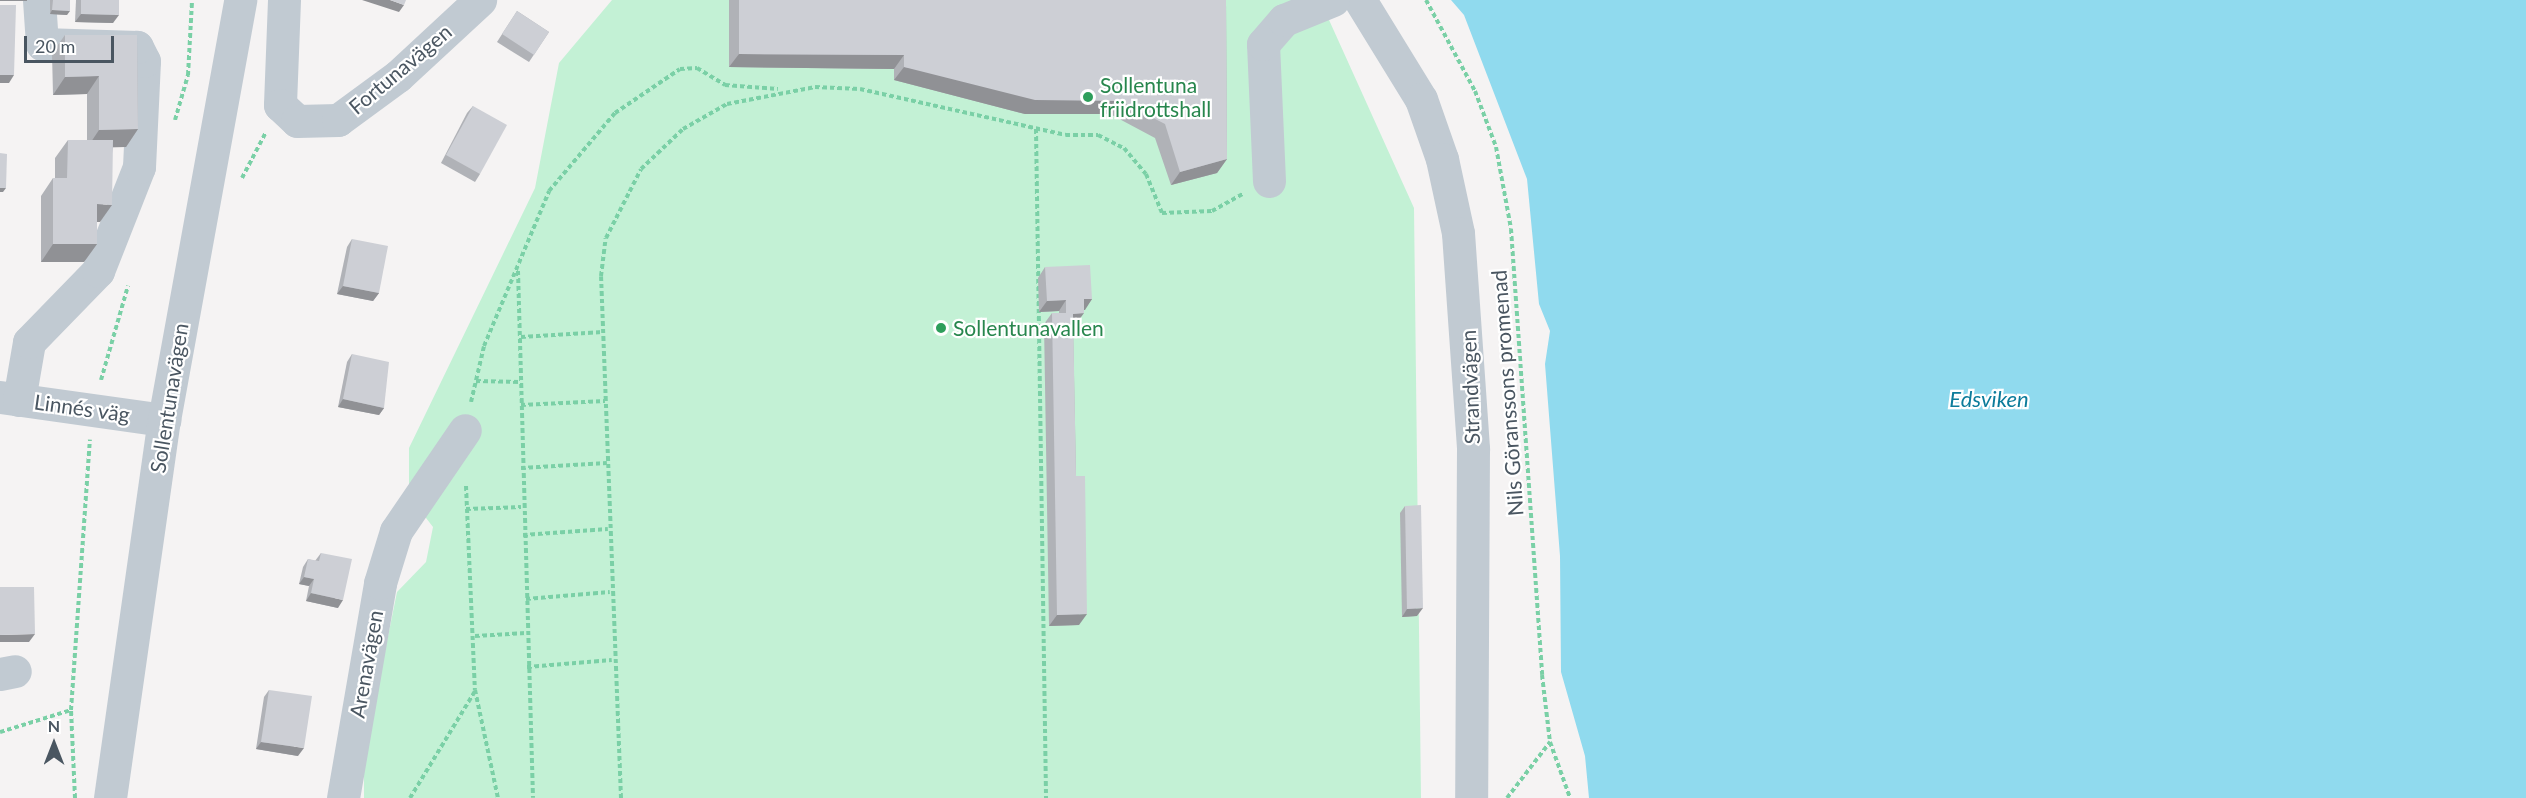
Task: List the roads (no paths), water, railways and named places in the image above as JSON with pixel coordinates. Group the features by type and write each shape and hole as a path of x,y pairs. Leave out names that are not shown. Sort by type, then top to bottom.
{"street":[{"path":"10,398 29,342 98,271 139,167 144,61 137,47 42,44 39,0"},
{"name":"Sollentunavägen","path":"110,798 164,420 240,0"},
{"name":"Fortunavägen","path":"284,0 280,105 297,121 338,120 398,76 480,0"},
{"path":"1269,181 1263,44 1284,20 1333,0"},
{"name":"Strandvägen","path":"1360,0 1421,99 1442,159 1458,233 1473,449 1471,798"},
{"name":"Linnés väg","path":"10,398 164,420"},
{"name":"Arenavägen","path":"343,798 380,583 396,531 465,430"}],"water":[{"name":"Edsviken","path":"1451,0 2526,0 2526,798 1589,798 1585,756 1561,672 1560,556 1545,364 1550,331 1539,304 1527,179 1464,15"}],"place":[{"name":"Sollentuna friidrottshall","path":"1088,97"},
{"name":"Sollentunavallen","path":"941,328"}]}
